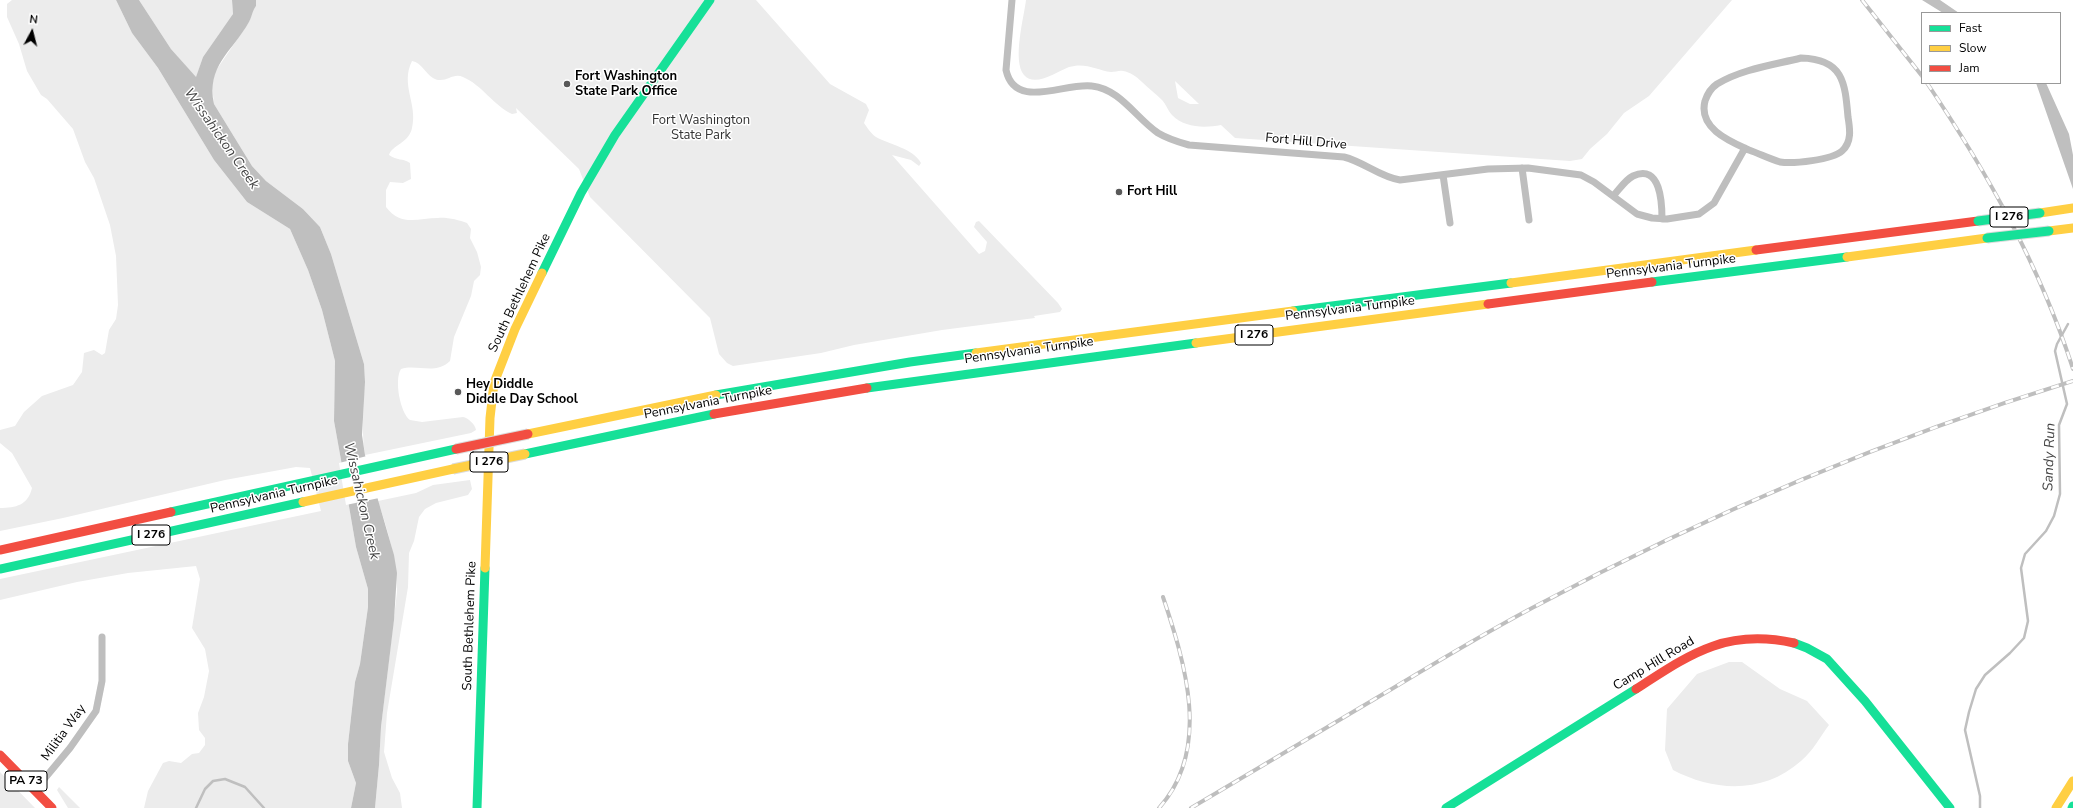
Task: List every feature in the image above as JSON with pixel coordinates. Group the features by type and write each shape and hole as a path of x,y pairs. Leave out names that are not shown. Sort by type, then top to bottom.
{"main road":[{"name":"South Bethlehem Pike","path":"477,808 490,418 494,383 523,310 593,171 615,135 710,0"},
{"name":"Pennsylvania Turnpike","path":"0,550 456,449 726,393 902,364 2073,208"},
{"name":"Pennsylvania Turnpike","path":"0,570 302,501 731,411 914,380 1987,238 2073,228"},
{"name":"Camp Hill Road","path":"1446,808 1683,659 1708,647 1733,640 1757,638 1785,641 1820,653 1827,659 1872,710 1950,808"},
{"name":"PA 73","path":"0,756 52,808"},
{"path":"2056,808 2073,781"}],"street":[{"name":"Fort Hill Drive","path":"1012,0 1006,70 1010,79 1022,90 1036,92 1086,86 1098,87 1122,100 1157,132 1170,140 1189,145 1344,157 1358,161 1390,178 1400,180 1504,167 1581,175 1637,214 1662,219 1699,214 1709,208 1714,203 1746,148"},
{"path":"1801,58 1819,60 1827,63 1843,80 1846,87 1850,133 1848,142 1842,151 1827,158 1787,163 1774,160 1746,148 1715,132 1705,117 1706,98 1717,84 1761,67 1801,58"},
{"path":"1522,168 1529,220"},
{"path":"1613,196 1633,176 1640,174 1651,177 1657,184 1661,193 1662,219"},
{"path":"1443,175 1450,224"},
{"name":"Militia Way","path":"35,790 70,748 96,711 102,681 102,637"}],"green space":[{"path":"12,0 116,0 132,33 158,68 214,160 247,202 290,229 308,270 322,310 335,361 334,421 356,547 368,589 368,607 360,664 355,682 348,744 348,761 356,783 351,808 144,808 148,791 163,763 169,761 181,763 192,754 199,753 205,745 205,738 199,730 198,713 204,697 209,671 205,649 192,628 200,579 196,566 128,573 77,582 0,600 0,579 321,511 310,468 296,467 225,480 63,518 0,531 0,508 16,506 24,502 28,498 32,488 12,453 0,443 0,430 15,426 24,412 42,396 73,385 82,372 84,353 94,350 102,355 105,353 109,330 116,319 118,305 116,256 110,225 94,178 85,162 73,129 47,99 41,95 27,71 19,44 7,17 7,4"},
{"path":"139,0 232,0 233,14 230,21 203,57 196,78 171,49"},
{"name":"Fort Washington State Park","path":"256,0 756,0 830,84 866,104 869,110 864,123 872,134 882,140 907,150 917,158 921,163 919,166 911,160 892,155 979,254 985,251 987,242 974,227 976,222 979,221 1058,303 1062,309 1060,312 1034,316 1035,318 942,330 854,345 821,353 733,366 727,363 719,354 710,318 590,197 579,169 516,108 517,113 512,114 499,106 476,85 463,77 455,76 437,80 430,76 421,66 412,61 409,70 408,86 413,111 412,128 408,137 393,149 389,155 410,163 411,179 403,183 390,182 386,190 386,207 398,217 404,219 417,220 445,218 467,223 471,229 470,238 477,252 481,267 480,275 474,281 471,296 454,337 450,361 445,365 433,368 401,369 398,380 399,396 403,410 410,420 422,422 463,417 471,422 476,430 471,433 365,455 363,432 364,364 331,254 320,227 303,209 266,181 252,166 214,104 212,85 215,72 249,22 256,6"},
{"path":"1026,0 1732,0 1649,96 1624,113 1607,134 1590,149 1582,159 1570,161 1235,138 1221,125 1202,127 1189,125 1177,119 1160,98 1138,78 1126,72 1111,72 1080,65 1069,67 1053,75 1040,79 1029,79 1024,75 1019,60 1020,39","holes":["1175,81 1199,104 1190,104 1178,98"]},
{"path":"470,480 472,489 468,495 436,503 425,509 419,517 414,541 409,553 408,587 387,713 384,752 392,778 400,793 402,808 375,808 381,727 397,592 394,557 378,501 416,493 433,485"},
{"path":"1729,662 1742,662 1780,689 1807,701 1829,725 1813,748 1801,761 1787,772 1755,784 1722,786 1706,783 1689,777 1673,770 1665,750 1667,709 1697,674"},
{"path":"0,772 35,808 0,808"},
{"path":"59,787 80,808 68,808 57,790"}],"water":[{"name":"Wissahickon Creek","path":"116,0 139,0 171,49 196,77 203,57 233,14 232,0 256,0 256,6 249,22 217,69 214,79 214,104 252,166 266,181 303,209 320,227 331,254 364,364 365,382 362,435 365,455 394,555 397,573 394,620 381,727 375,808 351,808 356,783 348,761 348,744 355,682 360,664 368,607 368,589 356,547 334,421 335,361 322,310 308,270 290,229 247,202 214,160 158,68 132,33"},
{"path":"1922,0 1940,0 1958,12 1941,12"},
{"path":"2036,84 2046,84 2069,134 2073,155 2073,189"}],"pier":[{"path":"367,456 379,498 346,505 339,463"}],"waterway":[{"name":"Sandy Run","path":"1980,808 1980,796 1965,730 1976,689 1985,675 2010,653 2024,638 2028,621 2021,568 2025,554 2046,531 2054,516 2060,494 2059,425 2067,404 2055,351 2057,344 2068,324"},
{"path":"196,808 205,789 213,781 225,779 245,787 264,808"}],"railway":[{"path":"1862,0 1921,75"},
{"path":"1928,84 1991,185 2010,221 2045,293 2073,369"},
{"path":"1191,808 1497,627 1597,574 1663,542 1730,511 1865,454 1933,428 2073,381"},
{"path":"1159,808 1175,785 1185,759 1189,733 1189,705 1185,677 1179,650 1163,597"}],"traffic: fast":[{"path":"542,273 581,193 615,135 710,0"},
{"path":"1978,221 2040,213"},
{"path":"1987,238 2049,231"},
{"path":"1652,282 1847,257"},
{"path":"1293,311 1511,283"},
{"path":"867,388 1196,343"},
{"path":"716,395 910,362 976,353"},
{"path":"525,454 714,414"},
{"path":"171,512 456,449"},
{"path":"0,569 303,502"},
{"path":"477,808 485,568"},
{"path":"1794,643 1827,659 1865,701 1950,808"},
{"path":"1446,808 1636,689"}],"traffic: slow":[{"path":"2040,213 2073,208"},
{"path":"2049,231 2073,228"},
{"path":"1847,257 1987,238"},
{"path":"1511,283 1756,250"},
{"path":"485,568 490,418 494,383 515,329 542,273"},
{"path":"1196,343 1488,304"},
{"path":"976,353 1293,311"},
{"path":"528,434 716,395"},
{"path":"453,469 525,454"},
{"path":"303,502 453,469"},
{"path":"2056,808 2073,781"}],"traffic: jam":[{"path":"1756,250 1978,221"},
{"path":"1488,304 1652,282"},
{"path":"714,414 867,388"},
{"path":"456,449 528,434"},
{"path":"0,550 171,512"},
{"path":"1636,689 1674,665 1710,647 1748,639 1770,639 1794,643"},
{"path":"0,755 52,808"}],"place":[{"name":"Fort Washington State Park Office","path":"567,84"},
{"name":"Fort Hill","path":"1119,192"},
{"name":"Hey Diddle Diddle Day School","path":"458,392"}]}
